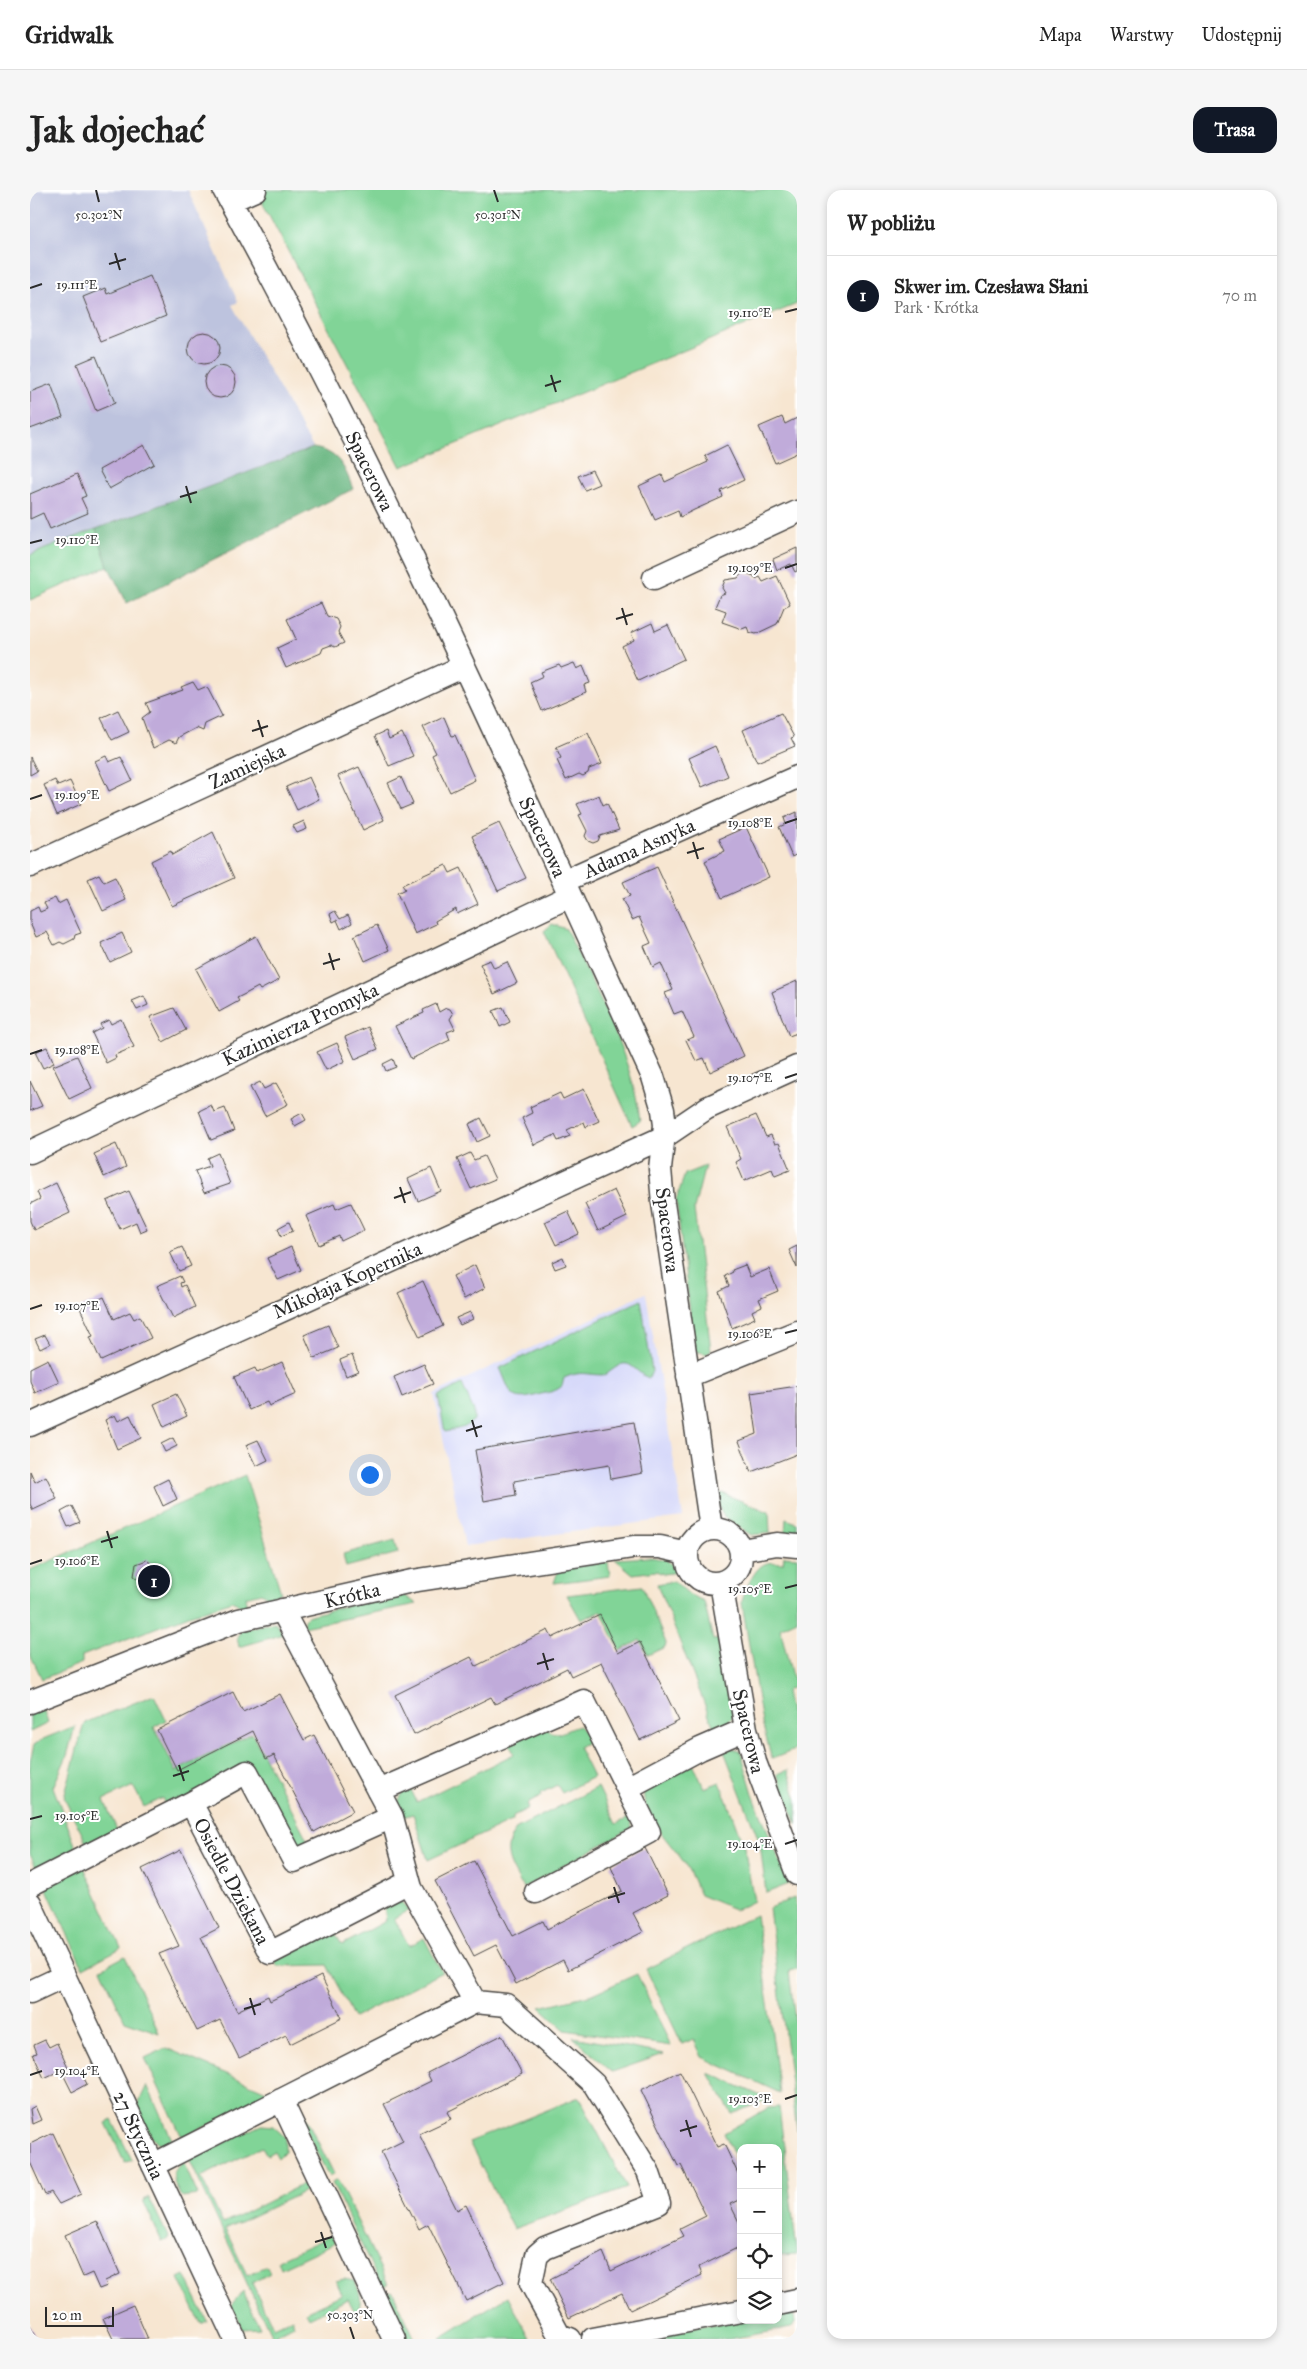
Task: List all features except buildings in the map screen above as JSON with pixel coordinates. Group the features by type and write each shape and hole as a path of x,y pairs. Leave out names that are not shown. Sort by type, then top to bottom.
{"street":[{"path":"227,195 255,190"},
{"name":"Spacerowa","path":"227,195 342,412 464,666 653,1077 663,1110 664,1137 660,1169 663,1203 711,1529"},
{"path":"654,578 797,512"},
{"name":"Zamiejska","path":"30,866 464,666"},
{"name":"Adama Asnyka","path":"567,889 797,778"},
{"name":"Kazimierza Promyka","path":"30,1152 567,889"},
{"path":"664,1137 707,1108 797,1067"},
{"name":"Mikołaja Kopernika","path":"30,1425 664,1137"},
{"path":"688,1376 797,1332"},
{"path":"711,1529 730,1534 741,1550 738,1570 727,1580 720,1583 712,1583 696,1576 687,1562 687,1553 694,1537 711,1529"},
{"path":"741,1550 777,1544 797,1546"},
{"name":"Krótka","path":"30,1702 223,1625 282,1610 412,1581 633,1547 660,1547 687,1553"},
{"name":"Spacerowa","path":"720,1583 746,1729 758,1773 796,1865"},
{"path":"282,1610 392,1817 411,1888 476,2002"},
{"path":"378,1791 584,1701 649,1832 536,1892"},
{"path":"627,1788 700,1749 746,1729"},
{"path":"191,1803 247,1772 294,1861 392,1817"},
{"name":"Osiedle Dziekana","path":"30,1884 191,1803 270,1953 409,1882"},
{"name":"27 Stycznia","path":"30,1904 235,2339"},
{"path":"30,1992 64,1976"},
{"path":"153,2165 476,2002 506,2005 594,2084 648,2171 659,2204 545,2248 537,2255 531,2283 559,2335 570,2339"},
{"path":"281,2100 394,2339"},
{"path":"782,2303 797,2300"},
{"path":"593,2339 737,2312"}],"shaded area":[{"path":"30,190 188,190 238,302 232,305 313,448 30,557"},
{"path":"646,1293 683,1517 465,1546 434,1394"}],"green space":[{"path":"256,190 797,190 797,304 401,467"},
{"path":"313,448 329,453 339,461 347,473 353,489 127,603 108,566 96,529"},
{"path":"96,529 108,566 30,600 30,555"},
{"path":"552,924 566,929 600,998 621,1048 630,1073 640,1121 632,1126 544,931"},
{"path":"705,1166 694,1209 711,1351 707,1354 695,1351 676,1200 685,1174"},
{"path":"641,1300 652,1371 649,1378 630,1365 623,1364 605,1375 580,1374 564,1378 562,1386 557,1390 531,1397 517,1397 510,1390 500,1368"},
{"path":"462,1384 474,1411 474,1420 465,1427 445,1432 438,1396"},
{"path":"245,1475 281,1593 268,1597 261,1593 245,1597 247,1606 243,1608 233,1601 189,1615 82,1656 82,1663 42,1679 30,1654 30,1570"},
{"path":"722,1493 769,1512 770,1533 751,1535 724,1517 719,1508 716,1494"},
{"path":"786,1519 797,1523 797,1533 785,1532"},
{"path":"395,1540 398,1553 346,1567 343,1554"},
{"path":"784,1556 797,1557 797,1620 780,1628 793,1680 797,1678 797,1685 786,1691 797,1749 772,1759 762,1723 742,1603 749,1582 756,1571 767,1563 783,1563"},
{"path":"650,1557 667,1560 679,1572 663,1574 656,1571 633,1574 615,1559"},
{"path":"608,1562 610,1576 554,1583 559,1568"},
{"path":"674,1581 690,1595 704,1601 713,1640 719,1639 733,1717 716,1733 657,1584"},
{"path":"642,1586 666,1643 665,1647 648,1655 640,1640 620,1651 601,1611 581,1620 567,1595"},
{"path":"399,1592 417,1604 303,1627 307,1616"},
{"path":"275,1622 284,1634 239,1647 237,1637 241,1630"},
{"path":"154,1695 166,1720 154,1727 176,1771 252,1733 311,1847 296,1850 249,1766 167,1809 162,1798 144,1807 133,1786 104,1800 117,1830 87,1844 64,1798 84,1723"},
{"path":"43,1708 48,1723 30,1732 30,1713"},
{"path":"75,1726 67,1756 53,1787 77,1850 37,1870 30,1854 30,1762 34,1745 43,1739"},
{"path":"543,1726 553,1732 561,1733 579,1726 592,1740 578,1747 593,1777 562,1793 557,1785 541,1793 542,1796 527,1804 529,1808 513,1816 513,1820 428,1860 413,1814 399,1818 398,1805 400,1797 410,1788 417,1802 514,1754 508,1740"},
{"path":"725,1745 741,1752 754,1797 789,1884 766,1893 760,1843 722,1746"},
{"path":"693,1763 704,1788 720,1782 744,1847 754,1901 736,1910 700,1895 685,1864 652,1820 644,1800 644,1791"},
{"path":"788,1770 797,1800 797,1824 777,1774"},
{"path":"598,1787 616,1824 631,1817 632,1828 523,1888 511,1865 508,1851 509,1844 517,1828"},
{"path":"83,1865 121,1948 83,1968 45,1885"},
{"path":"397,1898 409,1910 394,1918 409,1946 424,1938 442,1972 354,2018 327,1965 277,1966 274,1958 334,1931 342,1945 386,1921 384,1905"},
{"path":"794,1898 797,1910 797,1969 789,1971 797,2037 797,2131 769,1908"},
{"path":"756,1915 780,2093 702,2057 694,2039 682,2044 646,1969"},
{"path":"125,1956 159,2033 125,2021 101,1969"},
{"path":"637,1974 671,2046 565,2030 540,2007 593,1994"},
{"path":"573,2037 664,2054 612,2072"},
{"path":"166,2048 276,2095 185,2136 181,2135 145,2058"},
{"path":"709,2073 768,2099 732,2114"},
{"path":"147,2085 174,2144 160,2144 146,2127 137,2106"},
{"path":"579,2097 627,2188 513,2229 469,2142"},
{"path":"779,2107 797,2254 782,2255 782,2144 737,2144 737,2162 724,2133 768,2108"},
{"path":"302,2110 334,2174 329,2177 302,2122"},
{"path":"112,2120 132,2160 125,2163 106,2123"},
{"path":"262,2125 273,2126 285,2137 285,2151 278,2158 274,2151 267,2155 262,2147 201,2177 223,2224 307,2182 310,2186 310,2189 225,2229 247,2275 267,2266 270,2273 252,2283 273,2327 292,2318 294,2325 276,2334 278,2339 273,2339 189,2159"},
{"path":"183,2162 198,2195 181,2197 176,2187 175,2171"},
{"path":"338,2181 388,2284 382,2288 332,2183"},
{"path":"149,2197 169,2239 162,2242 143,2200"},
{"path":"332,2235 335,2237 334,2243 281,2268 278,2260"},
{"path":"185,2275 207,2321 201,2324 179,2278"},
{"path":"344,2279 354,2281 358,2289 360,2301 356,2314 348,2299 309,2318 306,2312 342,2294 336,2281"},
{"path":"243,2291 260,2328 242,2329 231,2305"},
{"path":"391,2291 415,2339 407,2339 384,2294"},
{"path":"508,2296 530,2339 440,2338"},
{"path":"788,2306 796,2321 791,2328 729,2339 616,2339 737,2321 737,2324 782,2324 782,2307"}],"place":[{"name":"Skwer im. Czesława Słani","path":"154,1581"}]}
